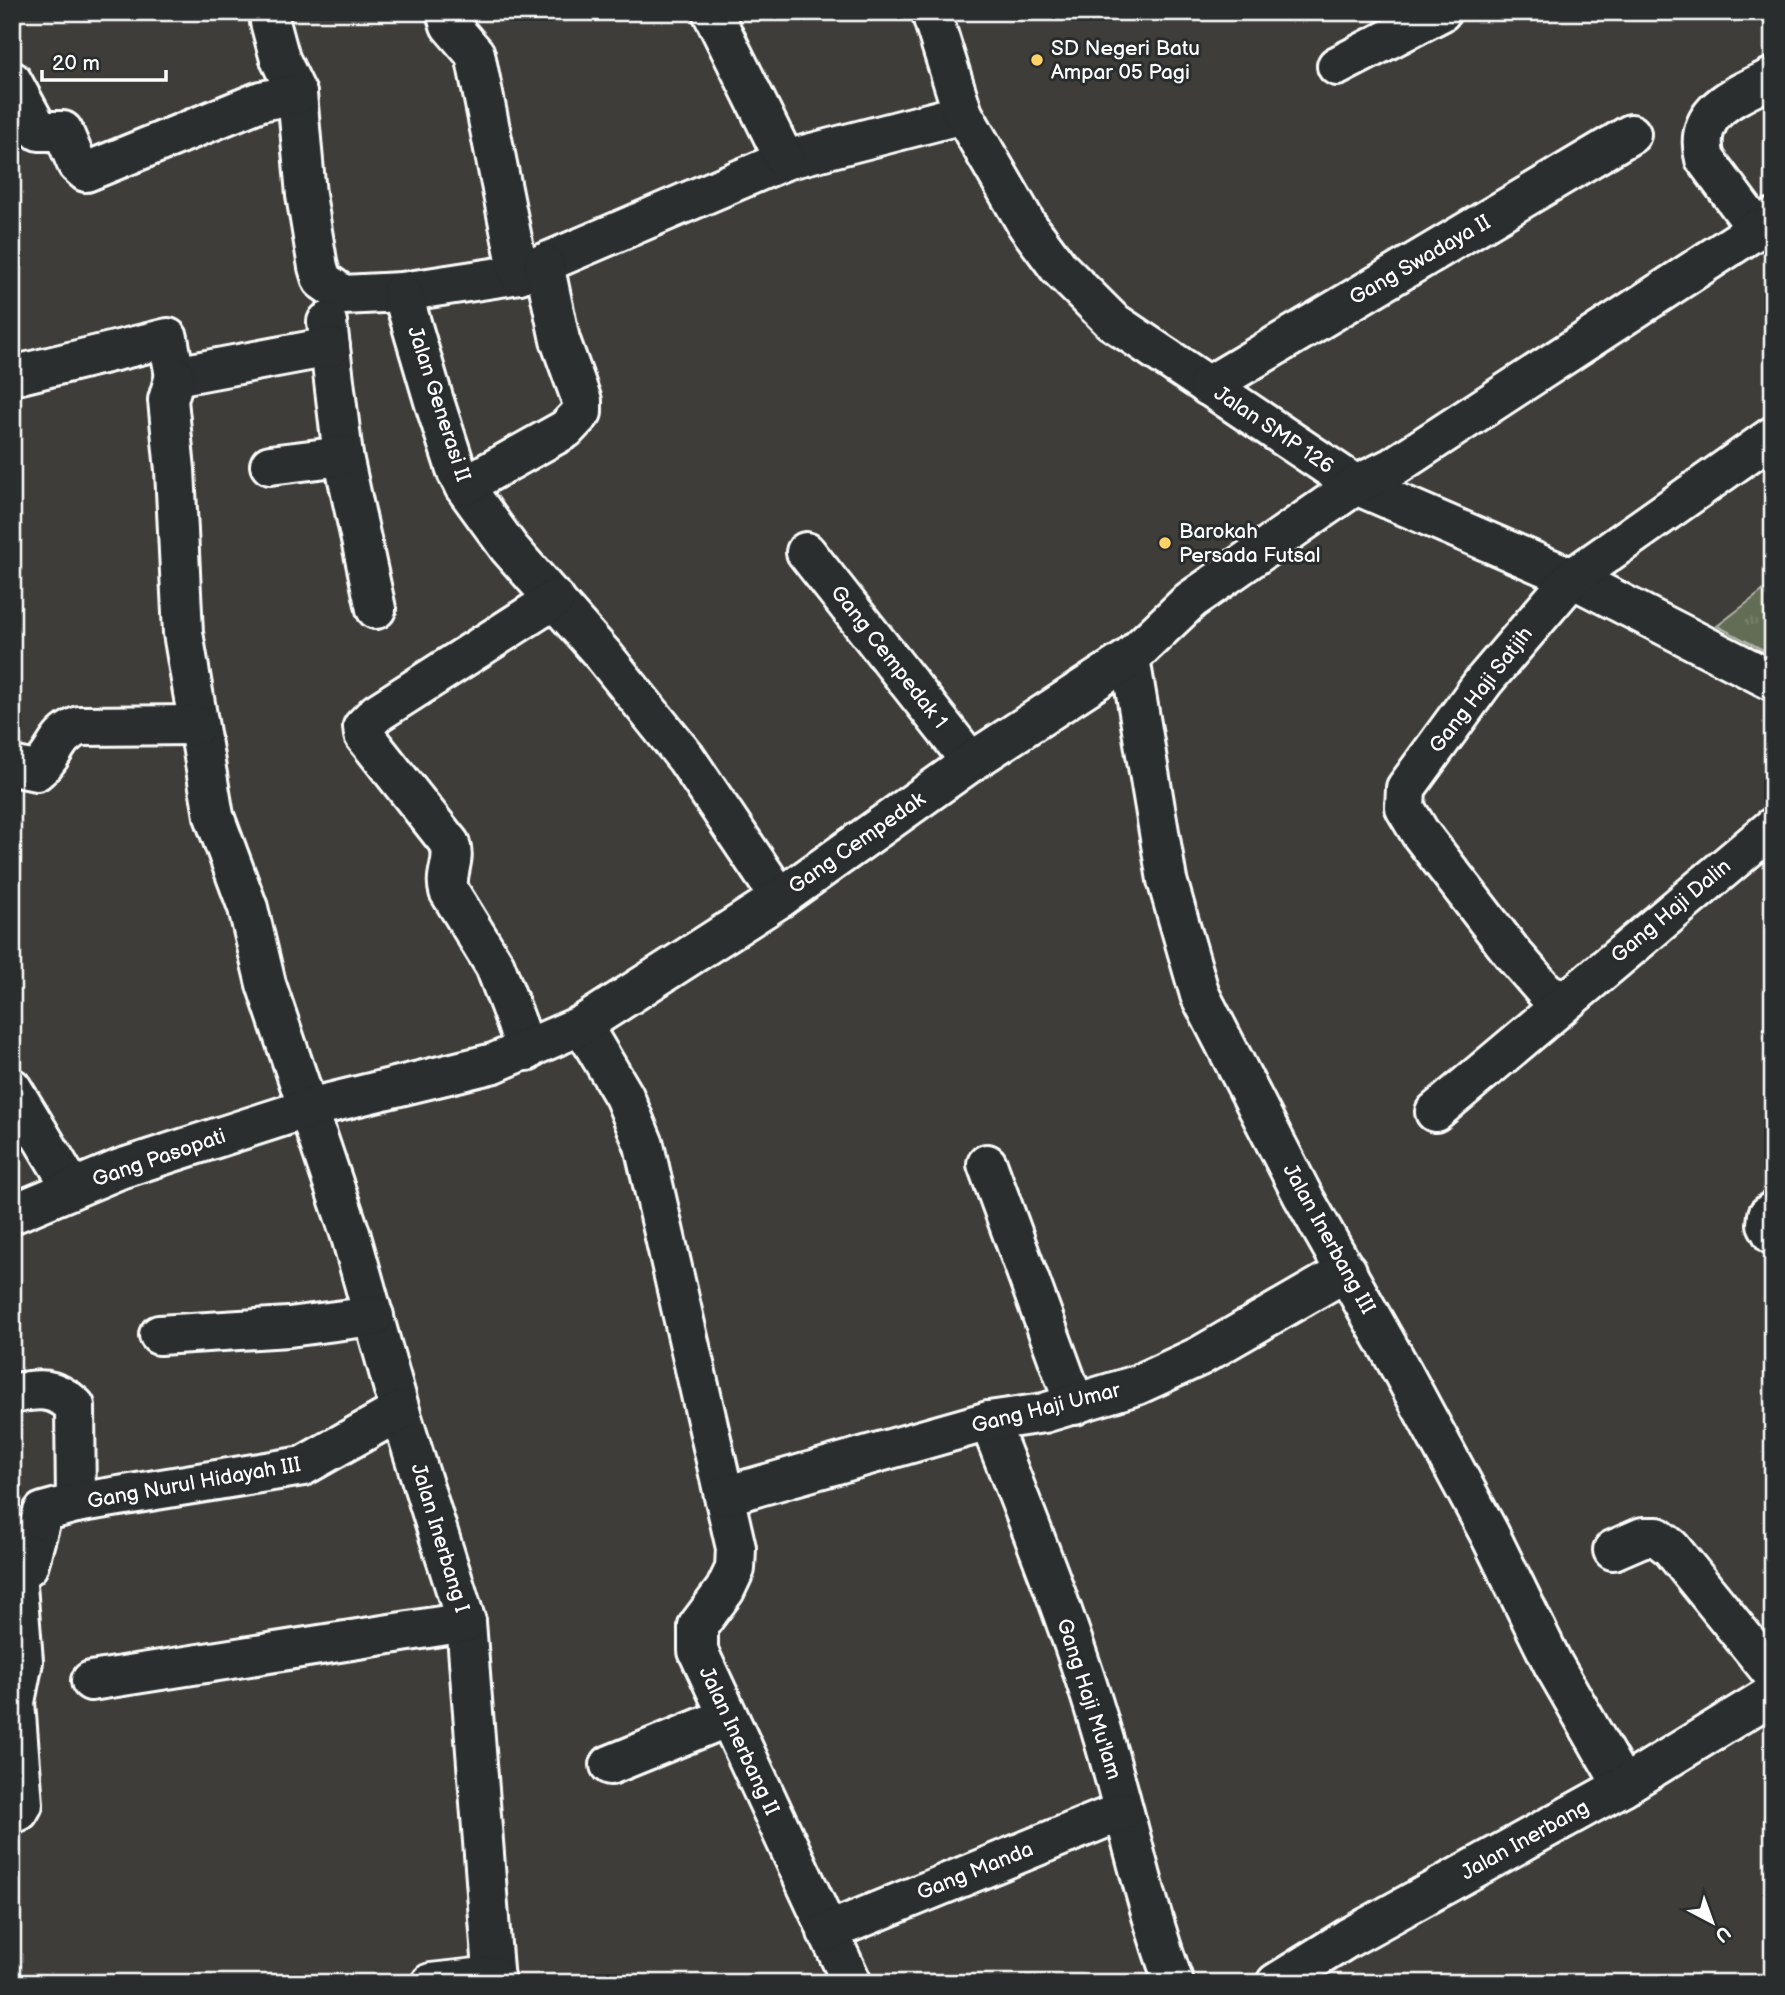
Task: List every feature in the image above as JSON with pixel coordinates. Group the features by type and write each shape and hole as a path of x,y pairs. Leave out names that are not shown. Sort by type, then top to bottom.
{"street":[{"path":"270,12 280,59 297,94 310,226 321,280 343,456 376,610"},
{"path":"446,12 450,25 475,54 532,269 582,401 582,412 566,429 464,486"},
{"path":"712,12 785,160"},
{"name":"Jalan SMP 126","path":"931,12 963,114 1027,225 1059,268 1112,321 1356,485 1572,578 1773,681"},
{"path":"1337,66 1440,12"},
{"path":"1765,224 1705,159 1702,133 1711,116 1729,100 1773,77"},
{"path":"12,81 39,131 64,131 77,164 86,172 261,101 297,94"},
{"path":"321,280 343,295 402,292 532,269 785,160 963,114"},
{"name":"Gang Swadaya II","path":"1208,386 1631,134"},
{"name":"Gang Cempedak","path":"309,1108 494,1063 582,1025 779,898 971,762 1130,658 1191,600 1356,485 1393,467 1765,224"},
{"name":"Jalan Generasi II","path":"402,292 434,401 464,486 509,548 555,599 686,758 779,898"},
{"path":"12,376 167,338 175,376 330,346"},
{"name":"Jalan Inerbang I","path":"175,376 168,400 176,470 183,633 214,816 248,908 266,984 309,1108 374,1315 400,1411 466,1622 494,1979"},
{"name":"Gang Haji Satjih","path":"1570,996 1559,999 1545,991 1420,833 1405,808 1406,788 1484,681 1572,578 1773,436"},
{"path":"270,465 343,456"},
{"name":"Gang Cempedak 1","path":"806,552 971,762"},
{"path":"527,1051 495,966 449,891 446,881 454,856 450,844 364,735 363,727 377,712 555,599"},
{"name":"Jalan Inerbang III","path":"1130,658 1167,880 1200,995 1303,1196 1347,1271 1490,1535 1553,1664 1623,1786"},
{"path":"12,766 36,771 49,761 63,733 79,726 197,725"},
{"name":"Gang Haji Dalin","path":"1435,1112 1773,827"},
{"name":"Jalan Inerbang II","path":"582,1025 624,1096 644,1145 736,1548 735,1569 725,1590 698,1626 698,1651 852,1983"},
{"path":"12,1088 72,1188"},
{"name":"Gang Pasopati","path":"12,1214 120,1169 309,1108"},
{"path":"987,1164 1075,1405"},
{"path":"1773,1211 1768,1215 1767,1224 1773,1235"},
{"name":"Gang Haji Umar","path":"724,1496 989,1421 1044,1413 1075,1405 1169,1373 1347,1271"},
{"path":"159,1335 289,1327 374,1315"},
{"path":"12,1394 41,1388 61,1393 75,1406 76,1503"},
{"name":"Gang Nurul Hidayah III","path":"22,1561 43,1512 76,1503 303,1466 400,1411"},
{"name":"Gang Haji Mu'lam","path":"989,1421 1074,1649 1103,1736 1149,1915 1174,1983"},
{"path":"1613,1550 1643,1537 1657,1537 1671,1548 1773,1674"},
{"path":"12,1814 19,1811 23,1804 15,1702 23,1661 16,1573 28,1566 22,1561"},
{"path":"91,1681 466,1622"},
{"name":"Jalan Inerbang","path":"1276,1983 1348,1938 1623,1786 1773,1694"},
{"path":"610,1765 728,1717"},
{"name":"Gang Manda","path":"827,1932 1123,1811"},
{"path":"431,1983 494,1979"}],"green space":[{"path":"1773,583 1773,655 1717,626"}],"place":[{"name":"SD Negeri Batu Ampar 05 Pagi","path":"1037,60"},
{"name":"Barokah Persada Futsal","path":"1165,543"}]}
